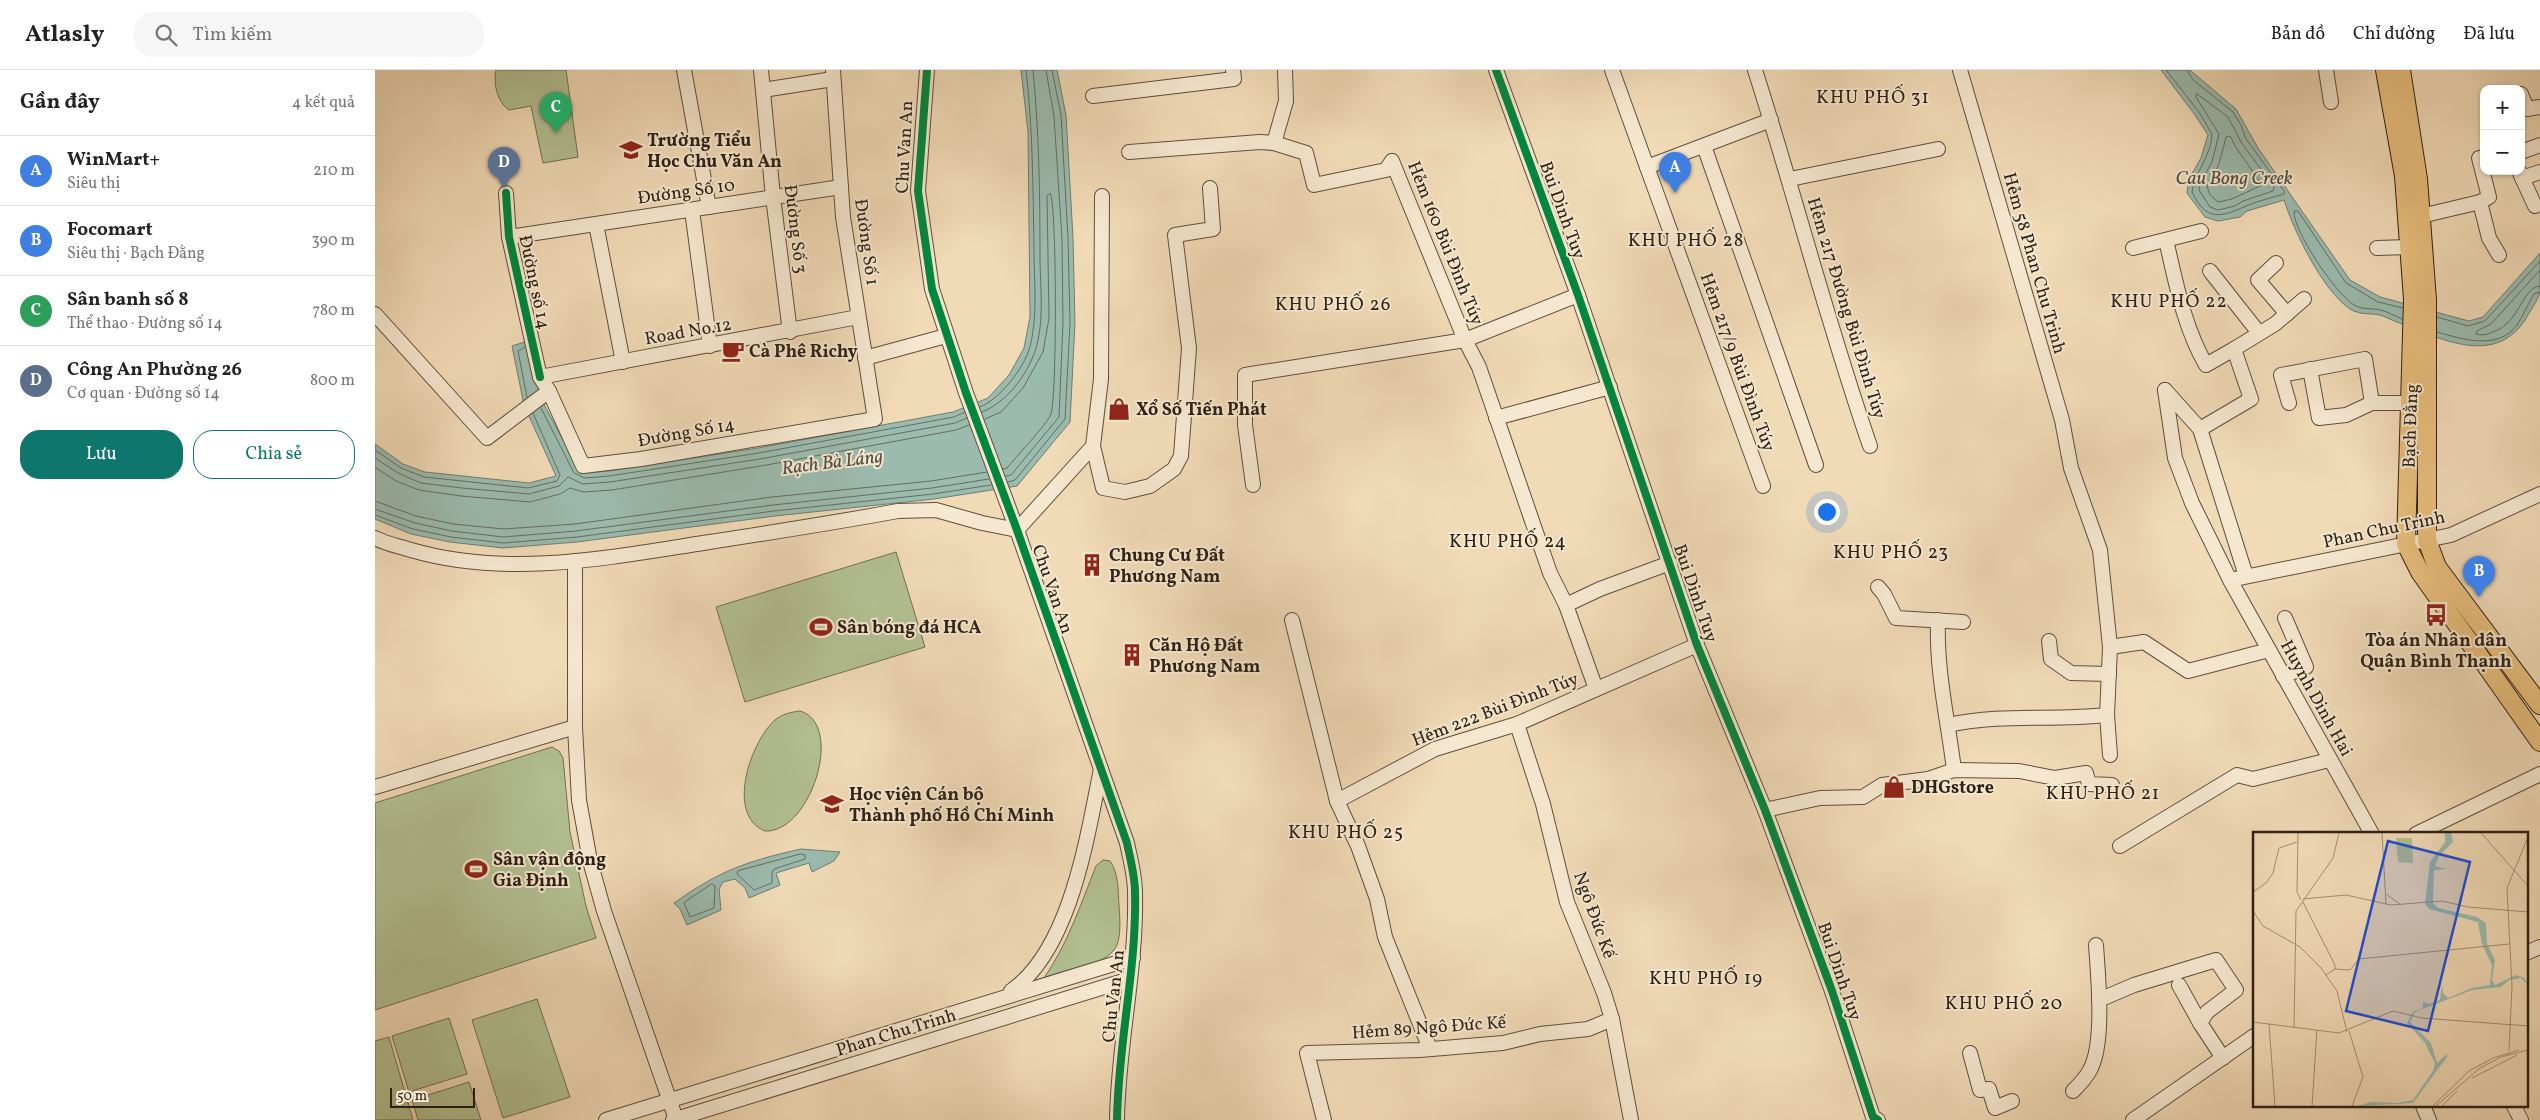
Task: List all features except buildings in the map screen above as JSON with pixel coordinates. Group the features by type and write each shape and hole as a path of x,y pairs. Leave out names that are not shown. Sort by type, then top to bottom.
{"main road":[{"name":"Bạch Đằng","path":"2385,70 2404,176 2409,246 2420,299"},
{"name":"Bạch Đằng","path":"2401,70 2418,178 2421,216 2420,343 2427,540 2437,567 2540,705"},
{"name":"Bạch Đằng","path":"2420,343 2411,403 2406,544 2420,572 2540,742"}],"street":[{"path":"684,70 709,207"},
{"name":"Đường Số 3","path":"761,70 773,197 790,332"},
{"name":"Chu Van An","path":"927,70 918,191 932,289 966,393 1017,530 1127,843 1135,890 1133,958 1121,1058 1117,1120"},
{"path":"1093,96 1234,79 1233,70"},
{"path":"1129,152 1260,142 1274,143 1286,101 1285,70"},
{"name":"Bui Dinh Tuy","path":"1496,70 1578,295 1697,645 1765,810 1835,1000 1873,1119"},
{"name":"Hẻm 217/9 Bùi Đình Túy","path":"1612,70 1763,486"},
{"name":"Hẻm 217 Đường Bùi Đình Túy","path":"1755,70 1790,179 1829,324 1869,446"},
{"name":"Hẻm 58 Phan Chu Trinh","path":"1960,70 2062,420 2071,468 2100,550 2110,646 2107,715 2110,755"},
{"path":"2326,70 2331,102"},
{"path":"763,90 833,75"},
{"name":"Đường Số 1","path":"833,75 843,217 875,419"},
{"path":"2525,104 2527,109 2540,106"},
{"path":"1647,167 1771,120"},
{"name":"Hẻm 160 Bùi Đình Túy","path":"1274,143 1306,154 1314,185 1386,170 1392,161 1465,340 1578,295"},
{"path":"2525,151 2540,145"},
{"path":"1704,146 1816,465"},
{"path":"1790,179 1938,149"},
{"path":"2421,216 2480,202 2489,197 2479,158"},
{"path":"2525,174 2540,172"},
{"path":"2521,175 2535,206"},
{"name":"Đường Số 10","path":"509,236 841,187"},
{"path":"1102,196 1101,379 1093,446 1103,488 1125,492 1150,486 1174,469 1181,456 1189,348 1175,235 1213,229 1210,188"},
{"name":"Đường số 14","path":"506,193 509,236 540,377"},
{"path":"2480,202 2489,238 2499,255"},
{"path":"691,210 710,346"},
{"path":"596,224 623,362"},
{"path":"2133,248 2201,231"},
{"path":"2166,240 2181,305 2195,347 2206,365 2259,333 2287,314 2304,299"},
{"path":"2377,248 2409,246"},
{"path":"2276,263 2258,280 2287,314"},
{"path":"2210,271 2259,333"},
{"path":"375,314 487,438 544,396 540,377"},
{"name":"Road No.12","path":"540,377 790,332 858,317"},
{"path":"865,358 946,336"},
{"path":"1253,485 1245,426 1245,375 1465,340 1479,367 1550,573 1566,605 1583,659 1596,689"},
{"path":"2234,349 2251,399 2200,429 2246,576"},
{"path":"2289,404 2281,375 2365,359 2372,404"},
{"path":"2310,369 2319,418 2346,415 2372,404 2411,403"},
{"path":"1496,418 1610,387"},
{"name":"Huynh Dinh Hai","path":"2200,429 2165,390 2172,440 2181,477 2230,580 2371,832"},
{"name":"Đường Số 14","path":"544,396 583,466 641,459 875,419"},
{"path":"375,538 425,554 462,561 518,565 575,561 898,511 935,510 1017,530 1093,446"},
{"name":"Phan Chu Trinh","path":"2230,580 2451,535 2540,494"},
{"path":"575,561 575,727 579,800 590,860 604,911 670,1100 674,1119"},
{"path":"1566,605 1600,589 1670,563"},
{"path":"1878,587 1885,594 1896,618 1963,622"},
{"path":"2283,676 2306,667 2285,618"},
{"path":"1292,620 1337,801 1358,846 1377,899 1385,937 1429,1050"},
{"path":"1938,620 1940,689 1948,725 1954,770"},
{"path":"2049,641 2051,659 2071,673 2109,674"},
{"path":"2110,646 2145,642 2188,671 2269,650"},
{"name":"Hẻm 222 Bùi Đình Túy","path":"1337,801 1435,749 1517,724 1697,645"},
{"path":"1948,725 1979,718 2087,717 2107,715"},
{"name":"Ngô Đức Kế","path":"1517,724 1543,804 1567,902 1604,993 1612,1019 1631,1120"},
{"path":"375,787 575,727"},
{"path":"2120,846 2237,775 2253,779 2329,760"},
{"name":"Phan Chu Trinh","path":"1000,998 1024,982 1043,959 1063,916 1080,870 1101,768"},
{"path":"1765,810 1820,798 1863,797 1882,786 1928,779 1954,770 2019,771 2055,778 2086,774 2089,784 2112,785"},
{"path":"2420,832 2540,774"},
{"path":"2073,1091 2091,1070 2096,1053 2099,1000 2097,945"},
{"path":"2527,953 2540,947"},
{"name":"Phan Chu Trinh","path":"606,1120 1133,958"},
{"path":"2099,1000 2134,985 2216,960 2236,990 2207,1012 2199,1023"},
{"name":"Phan Chu Trinh","path":"674,1119 1130,979"},
{"path":"2179,985 2199,1023 2223,1058"},
{"name":"Hẻm 89 Ngô Đức Kế","path":"1324,1120 1307,1053 1429,1050 1503,1043 1540,1034 1588,1028 1612,1019"},
{"path":"888,1033 893,1052"},
{"path":"2133,1120 2253,1037"},
{"path":"1970,1053 1980,1090 1989,1089 1995,1108 2012,1100"},
{"path":"2424,1108 2429,1120"},
{"path":"2515,1108 2521,1120"}],"green space":[{"path":"496,70 566,70 578,157 543,163 531,106 509,110 505,107 497,92"},
{"name":"Sân bóng đá HCA","path":"896,552 925,647 745,702 716,607"},
{"path":"800,711 813,720 820,736 821,755 817,777 808,797 796,815 782,827 765,831 753,822 746,810 744,794 746,777 751,760 766,730 781,716"},
{"name":"Sân vận động Gia Định","path":"552,747 559,751 563,758 570,832 586,906 596,938 375,1010 375,803"},
{"path":"1103,860 1110,861 1115,871 1117,883 1120,926 1117,945 1105,958 1096,963 1044,978 1067,938 1096,866"},
{"path":"537,999 570,1097 503,1118 472,1020"},
{"path":"449,1018 467,1074 409,1092 392,1036"},
{"path":"389,1037 413,1120 375,1120 375,1041"},
{"path":"469,1082 481,1120 418,1120 412,1100"}],"water":[{"name":"Rạch Bà Láng","path":"1021,70 1057,70 1066,115 1073,238 1075,323 1070,422 1017,486 934,499 775,516 577,542 503,548 450,542 411,534 375,519 375,444 403,464 425,472 529,483 556,476 524,405 512,346 531,340 539,395 579,470 585,473 758,448 953,412 988,398 1009,375 1024,348 1030,317 1028,132"},
{"name":"Cau Bong Creek","path":"2161,70 2190,70 2236,109 2258,148 2350,280 2380,297 2469,321 2483,317 2540,253 2540,291 2528,315 2516,332 2501,341 2485,345 2468,345 2432,336 2381,316 2354,311 2340,300 2329,288 2310,259 2284,200 2247,211 2240,217 2218,221 2205,217 2187,193 2189,179 2201,158 2208,135"},
{"path":"801,849 840,852 834,861 812,872 809,863 776,873 780,885 749,898 745,888 735,879 723,882 719,889 721,910 687,925 680,909 674,903 705,883 734,868"}],"cycle path":[{"path":"927,70 918,191 932,289 966,393 1017,530 1127,843 1132,867 1135,892 1135,920 1118,1091 1117,1120"},
{"path":"1496,70 1578,295 1697,645 1765,810 1832,991 1873,1117 1878,1120"},
{"path":"506,193 509,237 540,377"}],"place":[{"name":"Sân banh số 8","path":"556,133"},
{"name":"Trường Tiểu Học Chu Văn An","path":"631,150"},
{"name":"Công An Phường 26","path":"504,188"},
{"name":"WinMart+","path":"1675,193"},
{"name":"Cà Phê Richy","path":"733,351"},
{"name":"Xổ Số Tiến Phát","path":"1119,409"},
{"name":"Chung Cư Đất Phương Nam","path":"1092,565"},
{"name":"Focomart","path":"2479,597"},
{"name":"Tòa án Nhân dân Quận Bình Thạnh","path":"2436,615"},
{"name":"Sân bóng đá HCA","path":"821,627"},
{"name":"Căn Hộ Đất Phương Nam","path":"1132,655"},
{"name":"DHGstore","path":"1894,787"},
{"name":"Học viện Cán bộ Thành phố Hồ Chí Minh","path":"832,804"},
{"name":"Sân vận động Gia Định","path":"476,869"}],"district":[{"name":"KHU PHỐ 31","path":"1873,96"},
{"name":"KHU PHỐ 28","path":"1686,239"},
{"name":"KHU PHỐ 22","path":"2169,300"},
{"name":"KHU PHỐ 26","path":"1333,303"},
{"name":"KHU PHỐ 24","path":"1508,540"},
{"name":"KHU PHỐ 23","path":"1891,551"},
{"name":"KHU PHỐ 21","path":"2103,792"},
{"name":"KHU PHỐ 25","path":"1346,831"},
{"name":"KHU PHỐ 19","path":"1706,977"},
{"name":"KHU PHỐ 20","path":"2004,1002"}]}
